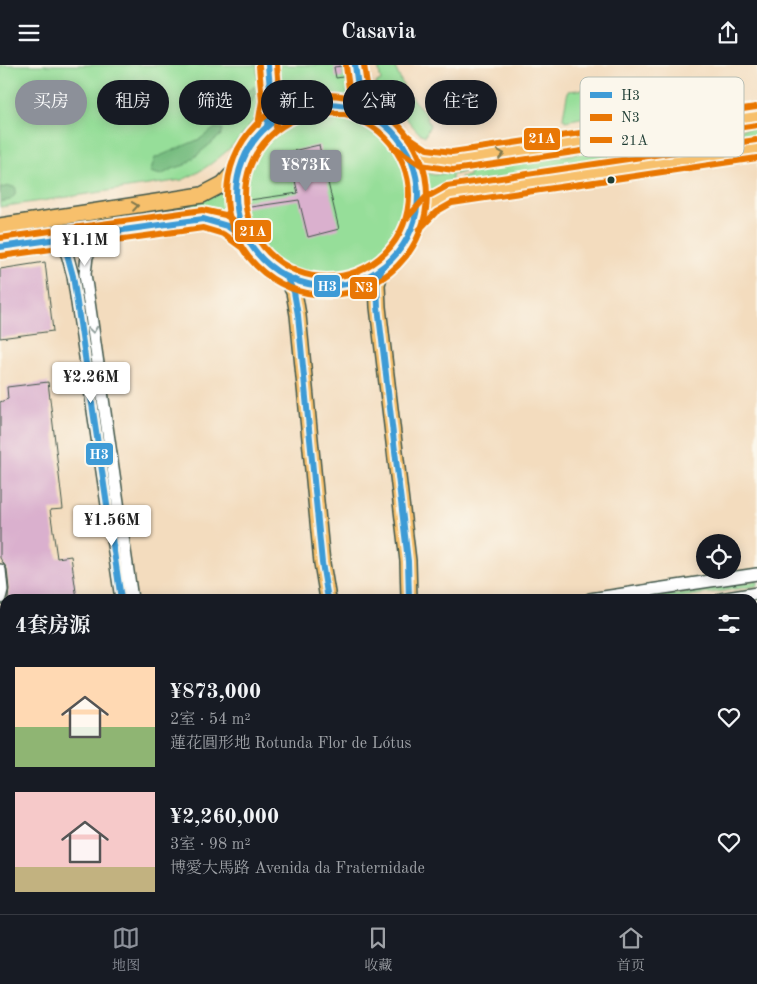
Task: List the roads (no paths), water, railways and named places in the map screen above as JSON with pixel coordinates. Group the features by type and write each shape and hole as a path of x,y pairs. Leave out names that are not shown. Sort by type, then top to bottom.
{"main road":[{"path":"267,126 271,101 268,65"},
{"path":"355,65 357,80"},
{"path":"343,106 316,104 284,114 267,126 251,144 241,165 236,199 238,217 248,240 261,259 287,277 311,285 336,286 354,283 382,268 400,248 413,224 431,205 449,195 703,157"},
{"path":"744,118 757,116"},
{"path":"384,125 412,153 437,162 580,142"},
{"path":"400,141 411,160 417,181 418,203 413,224"},
{"path":"744,151 757,149"},
{"path":"0,226 202,195 223,184 241,165"},
{"path":"0,247 212,220 237,231 248,240"},
{"path":"382,268 377,284 378,307 408,561 410,594"},
{"path":"287,277 294,292 298,315 322,563 327,594"}],"street":[{"path":"103,233 88,256 85,275 121,523 121,594"},
{"path":"56,239 67,254 73,276 122,569 130,594"},
{"path":"0,570 1,594"},
{"path":"623,594 757,574"}],"tram line":[{"path":"107,234 197,222"}]}
